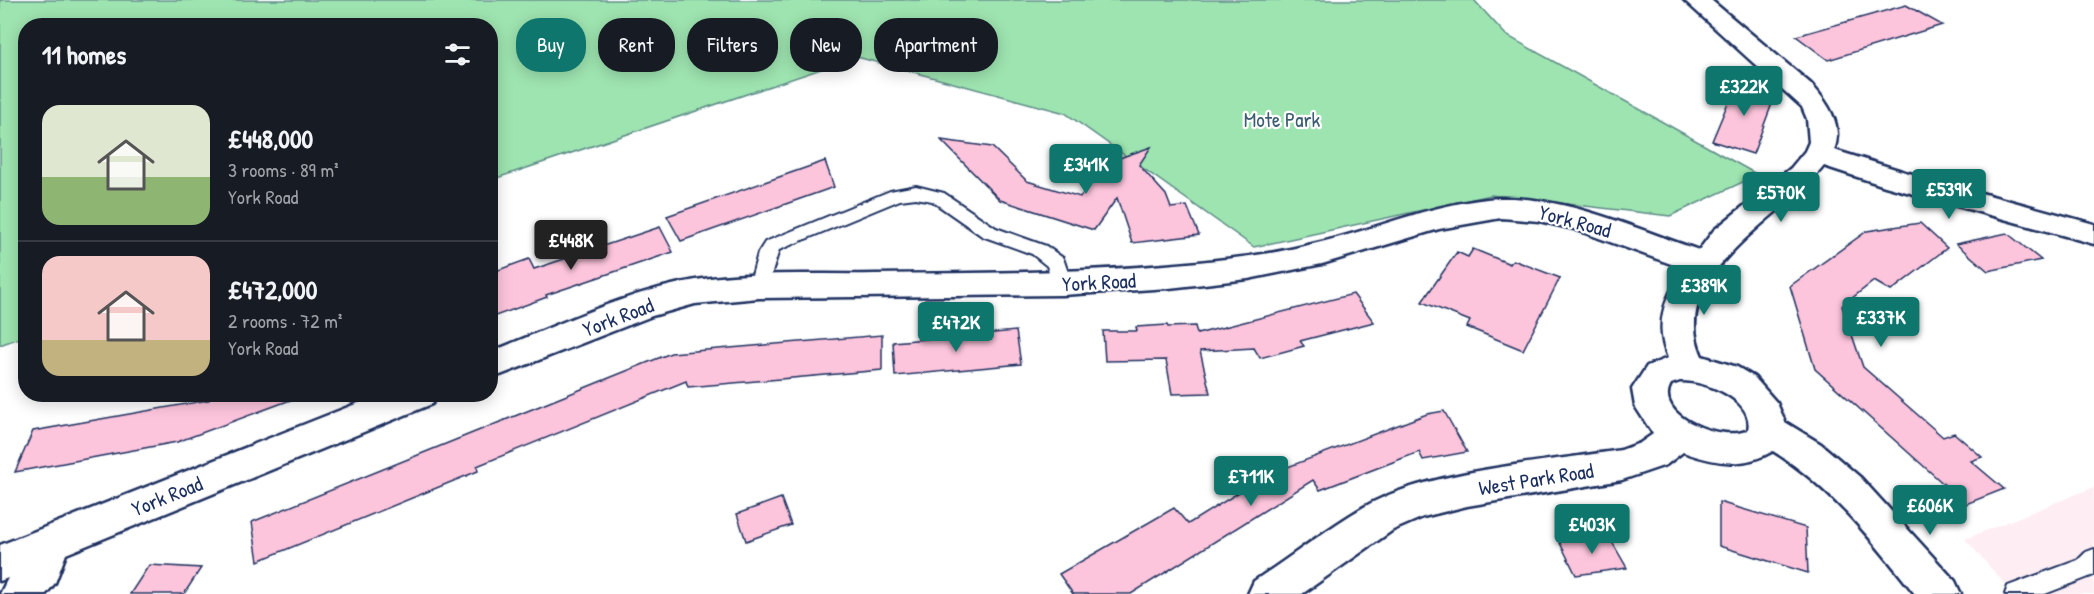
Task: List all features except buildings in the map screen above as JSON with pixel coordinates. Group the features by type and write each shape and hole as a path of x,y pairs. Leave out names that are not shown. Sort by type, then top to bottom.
{"street":[{"path":"1689,367 1680,346 1676,323 1690,285 1725,237 1801,175 1818,154 1823,142 1821,119 1814,104 1782,72 1696,0"},
{"path":"1818,154 1895,179 2094,234"},
{"name":"York Road","path":"498,363 671,297 724,288 1062,284 1169,277 1248,268 1376,239 1437,219 1501,208 1539,210 1582,221 1705,264"},
{"path":"1689,367 1724,376 1747,390 1762,410 1766,429 1756,444 1734,451 1707,448 1679,435 1656,412 1650,389 1653,381 1663,373 1689,367"},
{"name":"York Road","path":"0,563 399,402"},
{"path":"1766,429 1812,458 1875,518 1940,594"},
{"name":"West Park Road","path":"1269,594 1380,518 1417,502 1467,490 1622,465 1653,453 1679,435"},
{"path":"20,594 41,570 49,544"}],"lane":[{"path":"759,287 767,253 772,246 896,195 916,192 938,197 989,232 1047,255 1056,263 1062,284"},
{"path":"2017,594 2086,567 2094,559"}],"shaded area":[{"path":"2094,487 2094,594 2014,594 1965,539"}],"green space":[{"name":"Mote Park","path":"0,0 1474,0 1506,35 1758,175 1670,216 1491,195 1254,247 1065,113 913,72 998,72 998,18 874,18 874,62 862,58 862,18 790,18 790,72 812,72 498,178 498,18 18,18 18,339 0,345"}]}
